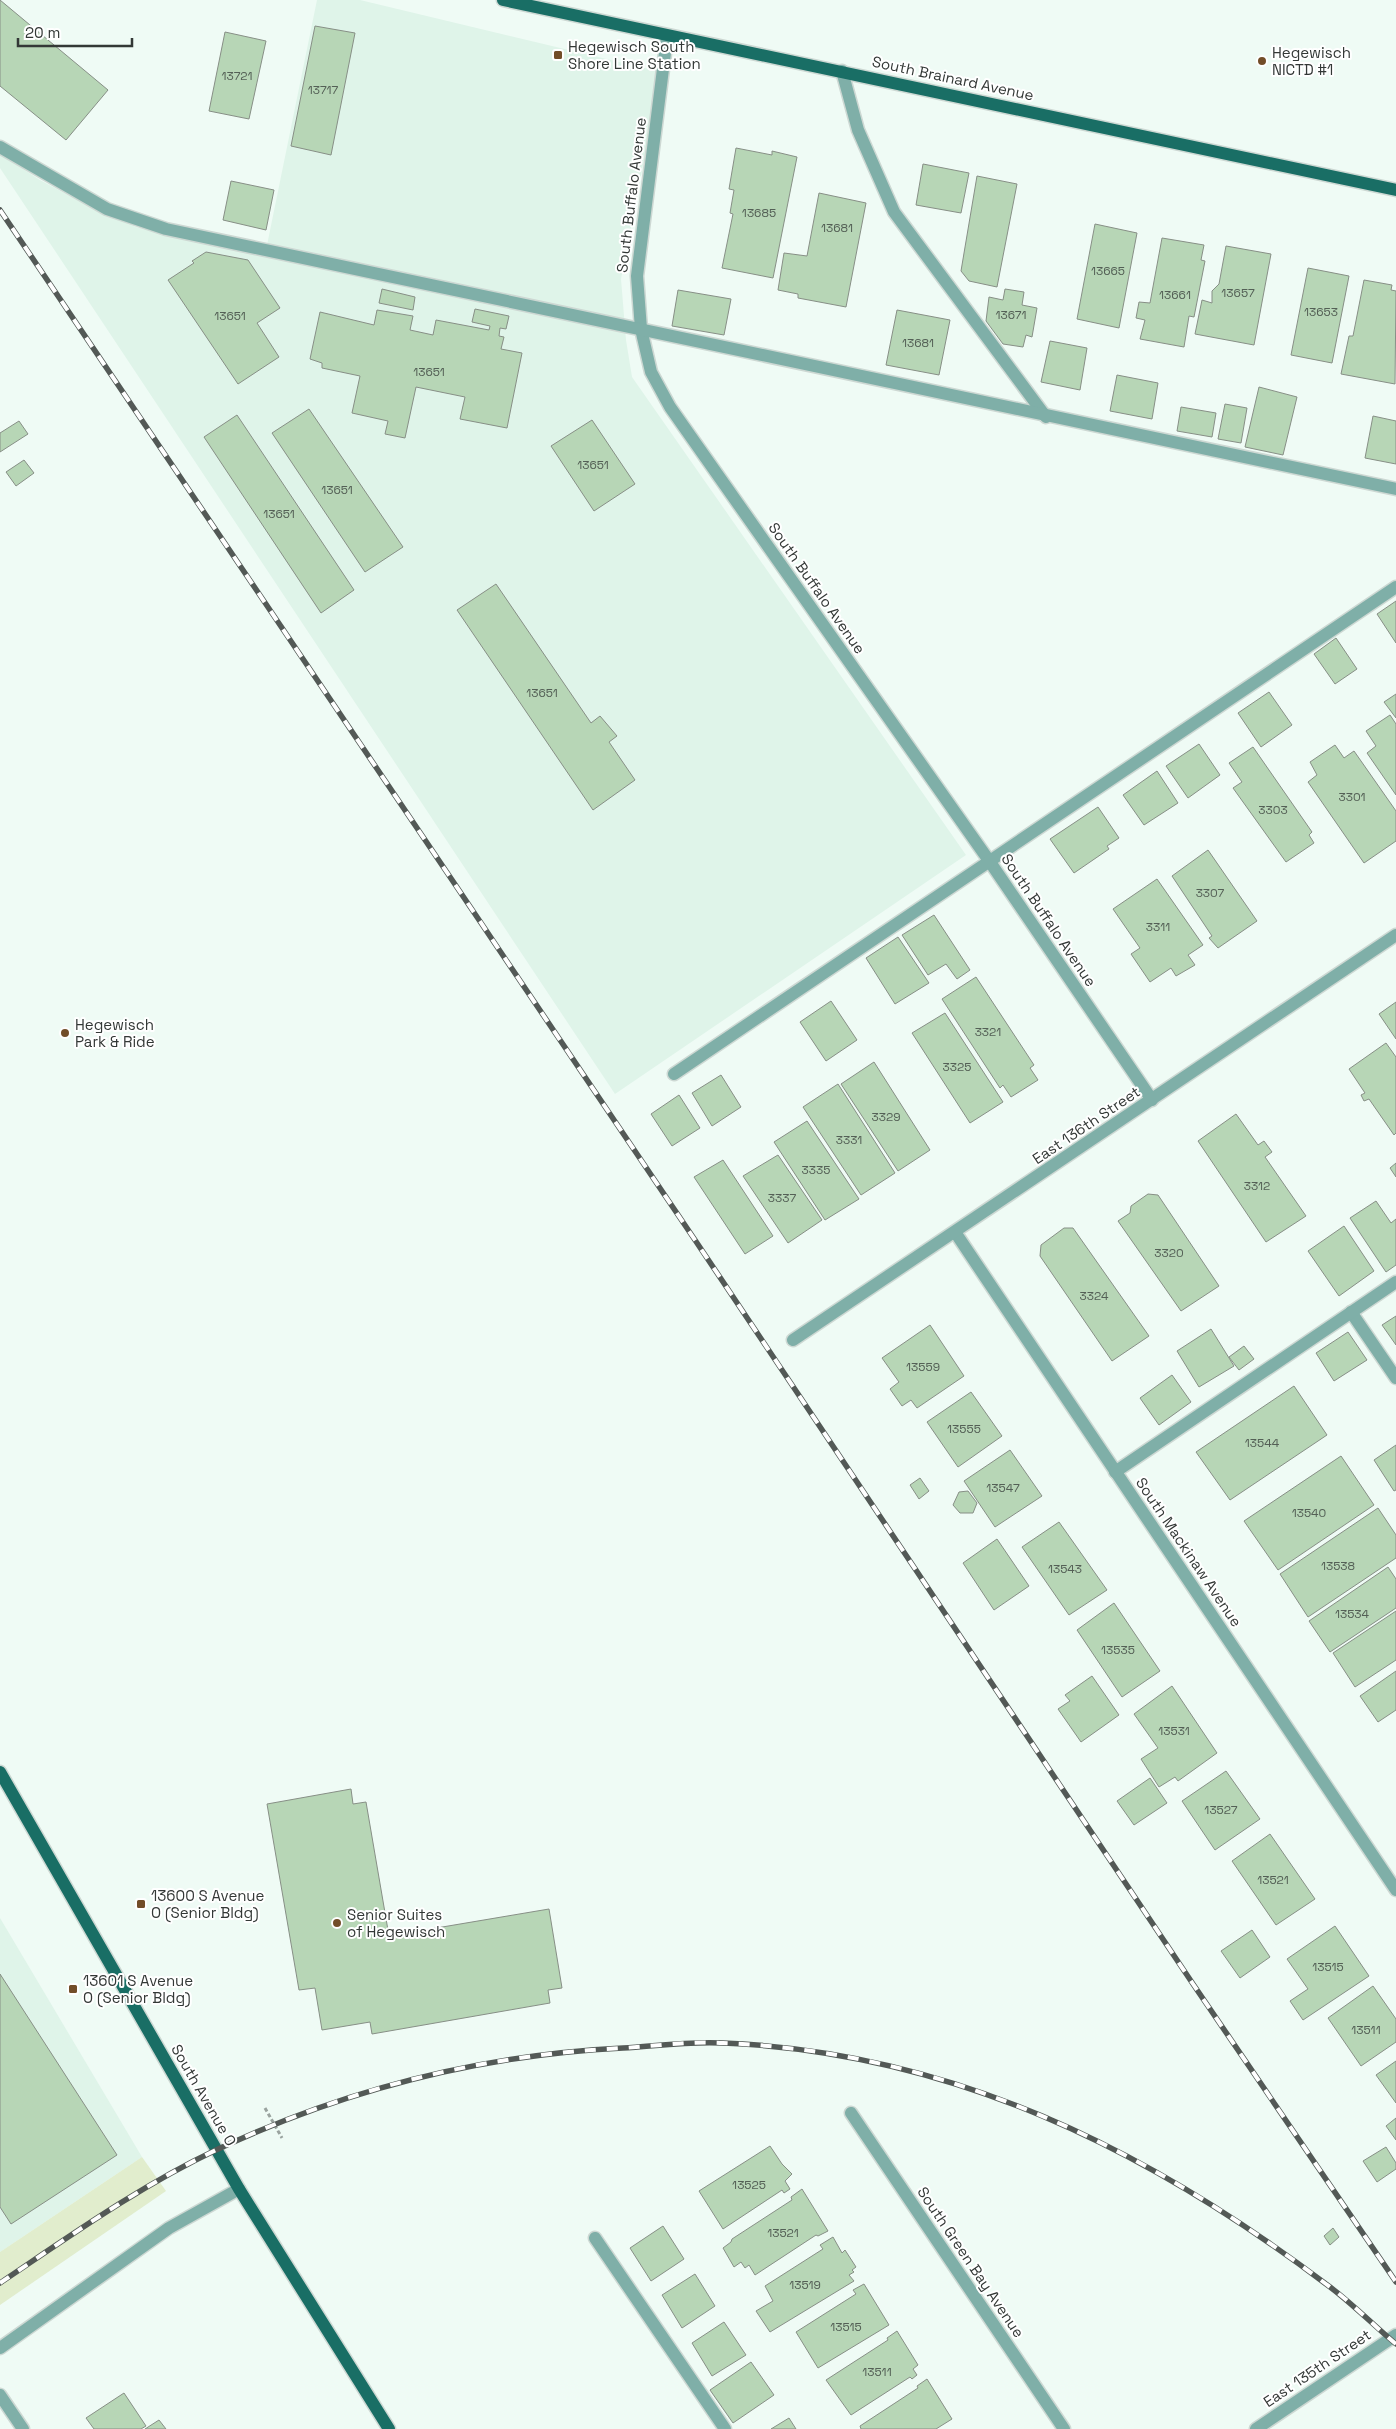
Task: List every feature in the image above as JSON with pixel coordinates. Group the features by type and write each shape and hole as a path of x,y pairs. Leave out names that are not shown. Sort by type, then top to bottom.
{"main road":[{"name":"South Brainard Avenue","path":"503,0 1396,190"},
{"name":"South Avenue O","path":"0,1772 239,2189 389,2429"}],"street":[{"name":"South Buffalo Avenue","path":"667,36 637,276 641,329 651,372 670,407 990,862 1152,1100"},
{"path":"842,71 858,130 894,212 1046,417"},
{"path":"0,148 107,210 166,229 1046,417 1396,489"},
{"path":"674,1074 1396,586"},
{"name":"East 136th Street","path":"793,1340 1396,935"},
{"name":"South Mackinaw Avenue","path":"955,1232 1396,1890"},
{"path":"1115,1472 1396,1282"},
{"path":"1352,1312 1396,1378"},
{"name":"South Green Bay Avenue","path":"851,2113 1064,2429"},
{"path":"0,2348 169,2228 239,2189"},
{"path":"595,2238 725,2429"},
{"name":"East 135th Street","path":"1256,2429 1396,2335"},
{"path":"0,2395 23,2429"}],"path":[{"path":"265,2108 282,2138"}],"shaded area":[{"path":"317,0 360,0 661,72 621,279 626,340 632,377 966,855 615,1094 0,168 0,154 40,180 96,210 136,227 265,255"},
{"path":"0,1918 142,2157 0,2252"}],"green space":[{"path":"142,2157 166,2191 0,2305 0,2252"}],"building":[{"path":"0,0 108,90 66,140 0,86"},
{"path":"315,26 355,33 331,155 291,146"},
{"path":"225,32 266,41 249,119 209,111"},
{"path":"736,148 772,155 772,151 797,157 773,278 722,268 733,214 730,213 734,190 729,189"},
{"path":"923,164 969,173 961,213 916,205"},
{"path":"977,176 1017,184 997,287 969,281 961,271"},
{"path":"231,181 274,190 266,230 223,220"},
{"path":"819,193 866,203 846,307 798,298 798,294 778,290 784,253 807,256"},
{"path":"1095,224 1137,233 1119,328 1077,319"},
{"path":"1162,238 1204,245 1201,260 1205,261 1194,317 1189,316 1184,347 1140,339 1145,320 1136,318 1139,302 1150,303"},
{"path":"1226,246 1271,254 1254,345 1195,334 1202,300 1212,303 1212,291 1219,284"},
{"path":"206,252 248,260 280,308 257,323 279,357 238,384 168,280 194,263 192,261"},
{"path":"1308,268 1349,276 1332,363 1291,355"},
{"path":"1364,280 1392,285 1391,290 1396,291 1395,384 1341,374 1349,336 1353,336"},
{"path":"382,289 415,297 413,310 379,303"},
{"path":"1005,289 1024,292 1022,305 1037,308 1032,337 1026,335 1023,347 1003,344 986,321 989,297 1003,300"},
{"path":"678,290 731,299 724,335 672,326"},
{"path":"475,309 509,316 506,329 500,328 499,336 504,337 501,349 522,353 507,428 460,419 465,397 416,387 405,438 385,434 388,421 352,413 360,376 322,368 322,363 310,359 320,312 374,325 377,310 413,316 410,330 433,335 436,320 489,330 490,326 472,322"},
{"path":"897,310 950,320 939,375 886,365"},
{"path":"1050,341 1087,348 1080,390 1041,382"},
{"path":"1117,375 1158,383 1152,419 1110,411"},
{"path":"1259,387 1297,397 1283,455 1245,447"},
{"path":"1225,404 1247,408 1241,443 1218,439"},
{"path":"1181,407 1216,413 1212,437 1177,431"},
{"path":"309,409 403,547 365,572 272,433"},
{"path":"237,415 354,590 321,613 204,437"},
{"path":"1373,416 1396,421 1396,464 1365,458"},
{"path":"592,420 635,484 594,511 551,446"},
{"path":"19,421 28,434 0,452 0,433"},
{"path":"24,460 34,473 16,486 6,472"},
{"path":"496,584 591,723 600,716 617,736 609,742 635,780 593,810 457,610"},
{"path":"1396,601 1396,643 1377,614"},
{"path":"1336,638 1357,669 1335,684 1314,654"},
{"path":"1269,692 1292,725 1261,747 1238,713"},
{"path":"1396,694 1396,718 1384,702"},
{"path":"1390,715 1396,724 1396,795 1367,753 1376,746 1366,731"},
{"path":"1199,744 1220,775 1188,798 1166,766"},
{"path":"1335,745 1344,758 1354,751 1396,811 1396,841 1364,863 1308,782 1317,775 1310,762"},
{"path":"1253,747 1312,832 1309,835 1314,843 1286,862 1233,788 1242,782 1229,763"},
{"path":"1157,771 1178,803 1144,825 1123,795"},
{"path":"1098,807 1119,838 1107,846 1109,849 1074,873 1050,839"},
{"path":"1208,850 1257,921 1218,948 1209,938 1212,936 1172,876"},
{"path":"1157,879 1203,945 1188,955 1195,965 1176,976 1171,968 1150,982 1131,954 1140,948 1113,909"},
{"path":"934,915 970,970 957,979 946,964 928,975 902,935"},
{"path":"898,937 929,983 895,1004 866,958"},
{"path":"976,977 1034,1065 1030,1068 1038,1080 1011,1097 1003,1085 1000,1088 942,999"},
{"path":"831,1001 857,1040 826,1061 800,1022"},
{"path":"1396,1002 1396,1039 1379,1014"},
{"path":"945,1013 1003,1102 970,1123 912,1033"},
{"path":"1386,1043 1396,1057 1396,1133 1394,1135 1369,1099 1364,1101 1361,1095 1365,1093 1349,1069"},
{"path":"874,1062 930,1150 898,1171 841,1084"},
{"path":"721,1075 741,1107 712,1126 692,1093"},
{"path":"838,1084 895,1173 861,1195 803,1107"},
{"path":"679,1095 700,1128 672,1146 651,1114"},
{"path":"1236,1114 1258,1145 1264,1141 1272,1152 1265,1157 1306,1216 1266,1242 1198,1141"},
{"path":"807,1121 859,1199 825,1220 774,1142"},
{"path":"778,1155 822,1220 788,1243 743,1176"},
{"path":"723,1160 773,1236 745,1254 694,1177"},
{"path":"1396,1163 1396,1177 1390,1168"},
{"path":"1148,1194 1158,1195 1219,1286 1181,1311 1118,1221 1130,1213 1131,1206"},
{"path":"1376,1201 1391,1223 1396,1219 1396,1265 1386,1272 1350,1218"},
{"path":"1344,1226 1374,1271 1339,1296 1308,1251"},
{"path":"1064,1228 1073,1228 1149,1336 1112,1361 1040,1256 1041,1245"},
{"path":"1396,1316 1396,1345 1382,1325"},
{"path":"930,1325 964,1376 917,1408 911,1400 902,1406 890,1389 899,1382 882,1358"},
{"path":"1211,1329 1234,1366 1199,1387 1177,1351"},
{"path":"1348,1332 1367,1360 1334,1381 1316,1353"},
{"path":"1244,1346 1254,1359 1239,1370 1229,1357"},
{"path":"1172,1375 1191,1402 1159,1425 1140,1398"},
{"path":"1294,1386 1327,1435 1230,1500 1196,1452"},
{"path":"971,1392 1002,1436 958,1467 927,1422"},
{"path":"1396,1445 1396,1490 1394,1491 1374,1460"},
{"path":"1010,1450 1042,1496 995,1527 964,1481"},
{"path":"1341,1456 1374,1505 1278,1570 1244,1521"},
{"path":"920,1478 929,1491 919,1499 910,1485"},
{"path":"968,1491 977,1503 973,1513 960,1513 953,1505 959,1492"},
{"path":"1378,1508 1396,1535 1396,1558 1308,1617 1280,1574"},
{"path":"1059,1522 1107,1590 1069,1615 1022,1547"},
{"path":"997,1539 1029,1586 994,1610 963,1563"},
{"path":"1388,1567 1396,1579 1396,1608 1330,1652 1309,1621"},
{"path":"1114,1603 1160,1671 1122,1697 1077,1630"},
{"path":"1396,1611 1396,1660 1355,1687 1333,1653"},
{"path":"1396,1671 1396,1710 1378,1722 1360,1696"},
{"path":"1092,1676 1119,1715 1081,1742 1058,1709 1070,1701 1065,1695"},
{"path":"1172,1686 1217,1753 1178,1781 1175,1777 1159,1787 1141,1759 1158,1748 1134,1714"},
{"path":"1226,1771 1260,1819 1215,1850 1182,1801"},
{"path":"1150,1778 1167,1803 1134,1825 1117,1801"},
{"name":"Senior Suites of Hegewisch","path":"351,1789 353,1804 366,1802 389,1936 549,1909 562,1988 548,1990 550,2003 372,2034 370,2022 322,2030 315,1988 299,1990 267,1804"},
{"path":"1270,1834 1315,1899 1276,1925 1232,1861"},
{"path":"1335,1926 1369,1976 1303,2020 1290,2001 1308,1989 1287,1959"},
{"path":"1252,1930 1270,1957 1240,1978 1221,1951"},
{"path":"0,1974 117,2155 11,2224 0,2207"},
{"path":"1373,1986 1396,2019 1396,2042 1361,2066 1328,2018"},
{"path":"1396,2061 1396,2103 1376,2075"},
{"path":"1396,2118 1396,2140 1386,2126"},
{"path":"770,2146 782,2164 792,2174 785,2181 790,2189 784,2193 782,2190 723,2229 699,2191"},
{"path":"1386,2147 1396,2163 1396,2169 1377,2182 1363,2161"},
{"path":"802,2189 828,2231 818,2236 816,2235 755,2275 749,2265 745,2268 741,2262 734,2267 723,2248 732,2239 792,2200 791,2197"},
{"path":"663,2226 684,2259 651,2281 630,2248"},
{"path":"1333,2228 1339,2237 1330,2245 1324,2236"},
{"path":"833,2237 842,2253 845,2250 856,2267 852,2270 854,2272 849,2275 854,2281 770,2332 756,2311 773,2301 765,2286 823,2249 820,2245"},
{"path":"695,2274 715,2306 682,2328 662,2295"},
{"path":"864,2284 889,2325 818,2368 796,2332 856,2294 853,2290"},
{"path":"724,2322 746,2355 712,2376 692,2343"},
{"path":"897,2331 918,2365 913,2369 917,2375 912,2379 910,2377 851,2415 826,2380 888,2340 887,2338"},
{"path":"751,2362 774,2395 733,2423 710,2390"},
{"path":"927,2379 952,2419 936,2429 861,2429 860,2426 918,2388 917,2386"},
{"path":"124,2393 146,2426 141,2429 94,2429 86,2418"},
{"path":"789,2418 796,2429 771,2429"},
{"path":"159,2420 166,2429 145,2429"}],"railway":[{"path":"0,210 695,1240 1193,1984 1396,2282"},
{"path":"0,2283 106,2212 160,2179 216,2150 314,2109 415,2079 517,2058 673,2044 723,2043 807,2050 888,2065 967,2088 1043,2116 1117,2151 1188,2191 1258,2235 1335,2291 1396,2344"}],"place":[{"name":"Hegewisch South Shore Line Station","path":"558,55"},
{"name":"Hegewisch NICTD #1","path":"1262,61"},
{"name":"Hegewisch Park & Ride","path":"65,1033"},
{"name":"13600 S Avenue O (Senior Bldg)","path":"141,1904"},
{"name":"Senior Suites of Hegewisch","path":"337,1923"},
{"name":"13601 S Avenue O (Senior Bldg)","path":"73,1989"}]}
